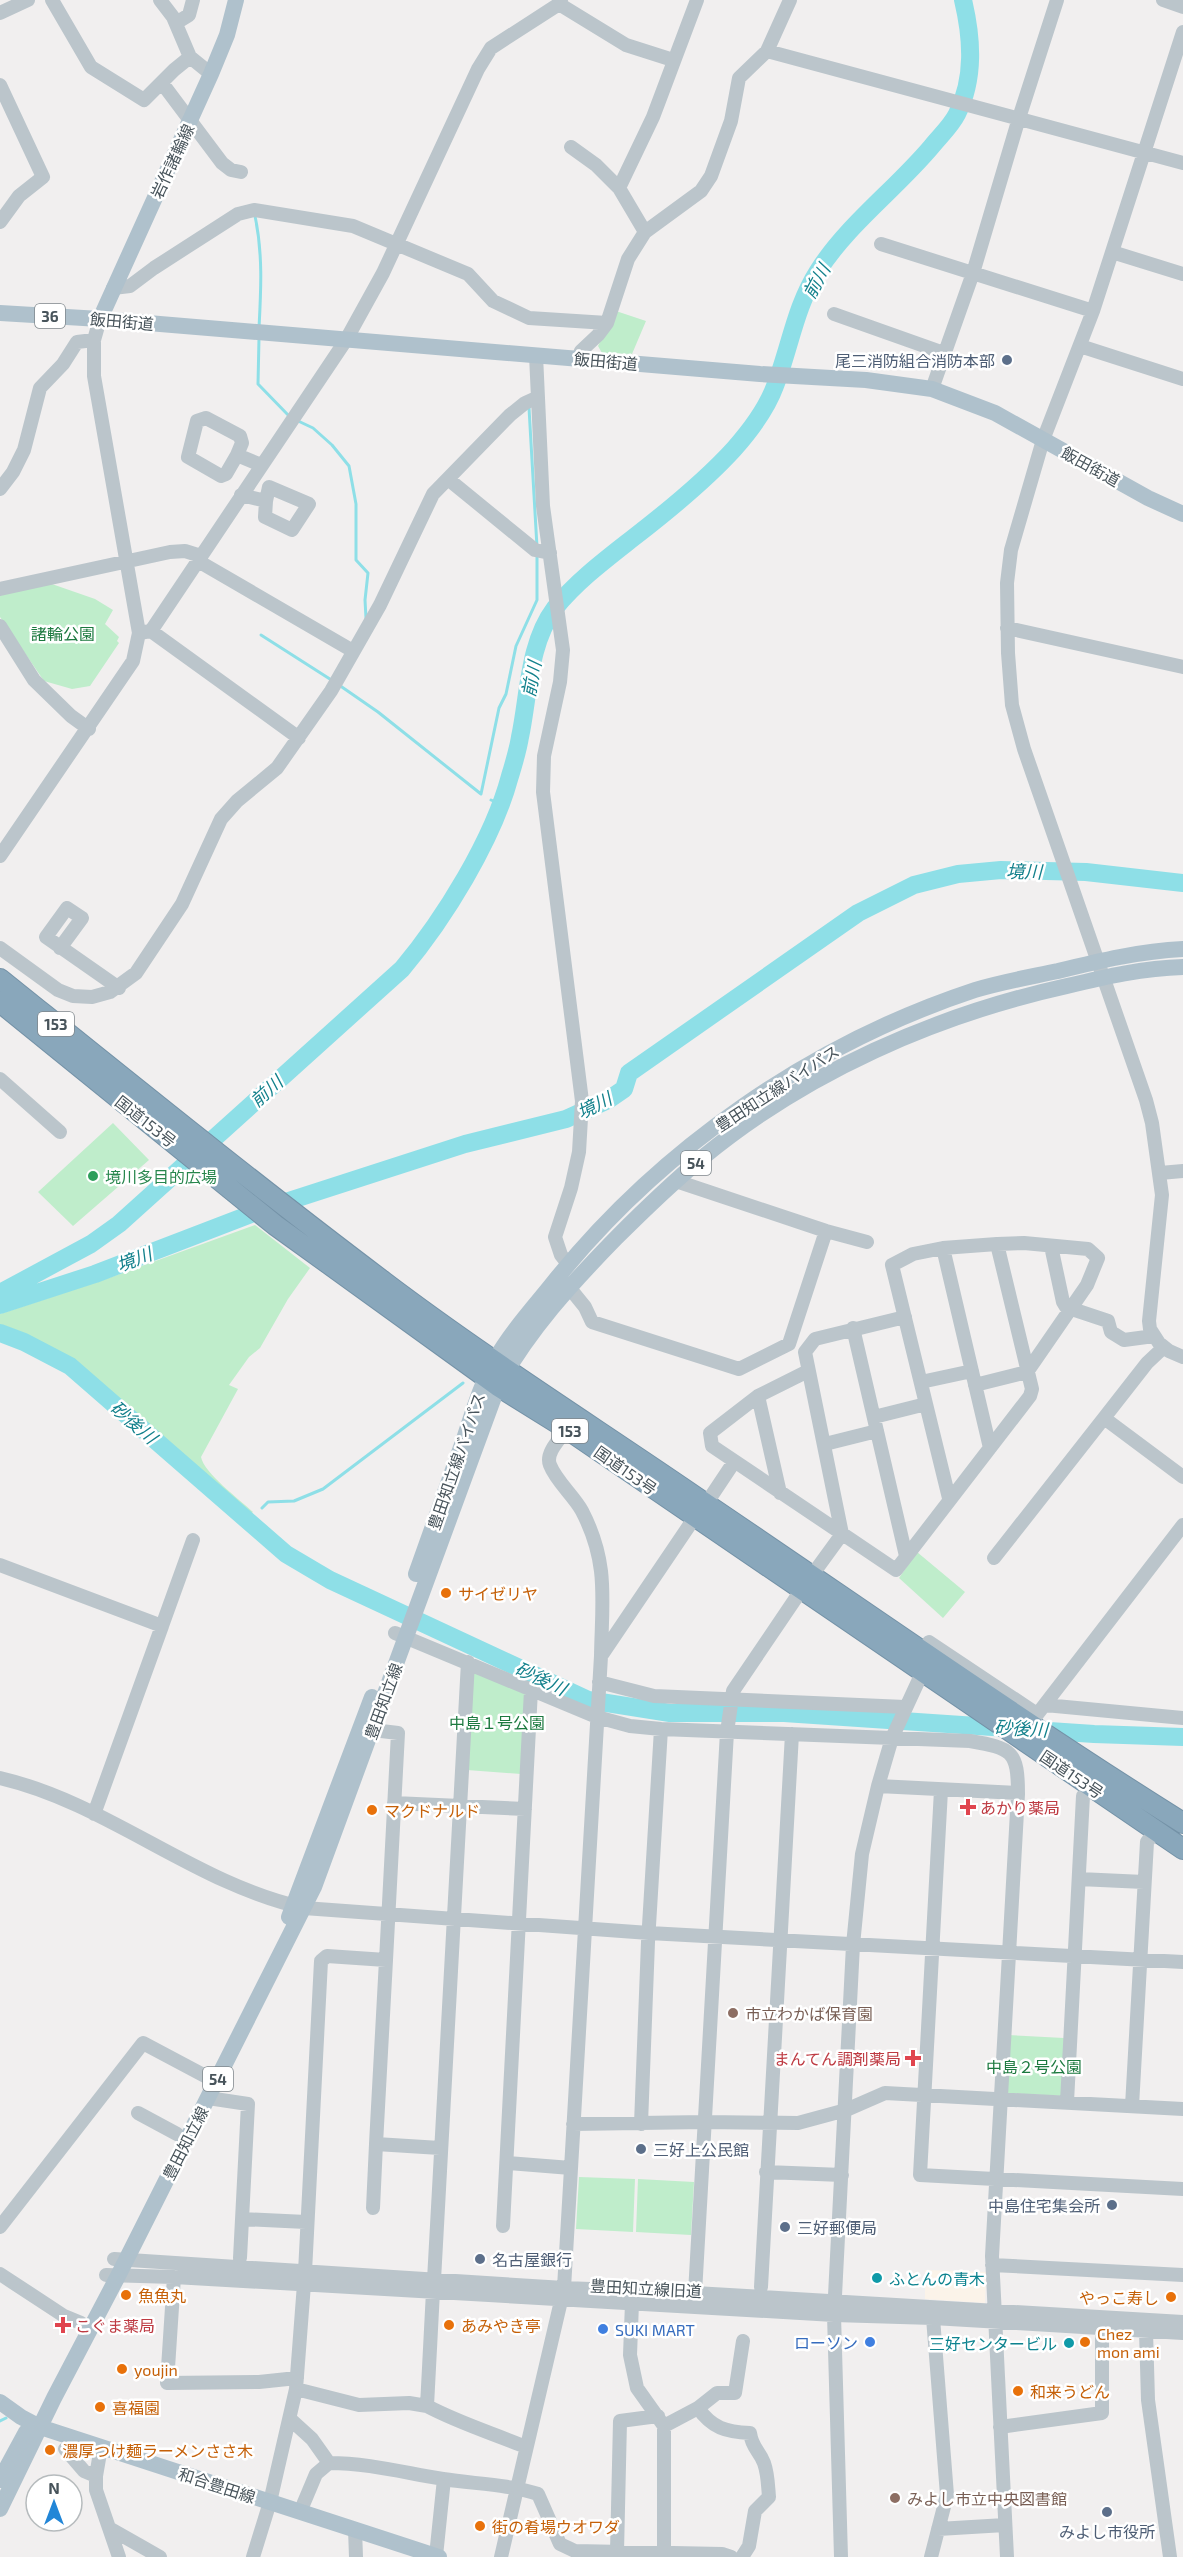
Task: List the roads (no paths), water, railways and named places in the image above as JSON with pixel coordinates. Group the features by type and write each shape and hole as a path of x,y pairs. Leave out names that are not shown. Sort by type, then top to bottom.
{"highway":[{"name":"国道153号","path":"0,979 196,1138 353,1257 567,1429 700,1510"},
{"name":"国道153号","path":"0,1002 275,1225 339,1272 496,1374 806,1583 1027,1727 1183,1823"},
{"name":"国道153号","path":"806,1583 922,1673 1027,1727 1183,1849"}],"main road":[{"name":"岩作諸輪線","path":"100,319 211,74 227,35 236,0"},
{"name":"飯田街道","path":"0,313 866,380 932,388 994,413 1148,498 1183,514"},
{"name":"豊田知立線バイパス","path":"496,1374 568,1286 676,1180 718,1145 791,1095 888,1044 1099,969 1160,950 1183,949"},
{"name":"豊田知立線バイパス","path":"400,1635 510,1337 568,1263 598,1230 679,1155 725,1119 803,1068 852,1041 939,1003 978,989 1099,969 1183,967"},
{"name":"豊田知立線","path":"0,2480 35,2424 208,2098 299,1907 325,1860 373,1730 400,1635"},
{"name":"豊田知立線","path":"120,2260 177,2134 283,1931 299,1907 400,1635"},
{"name":"豊田知立線","path":"0,2509 35,2424 81,2323 112,2276"},
{"name":"和合豊田線","path":"0,2402 35,2424 438,2557"}],"street":[{"path":"0,13 28,0"},
{"path":"52,0 91,67 144,100 190,57"},
{"path":"160,0 176,23 190,57 211,74"},
{"path":"176,23 189,15 193,0"},
{"path":"619,188 653,117 697,0"},
{"path":"578,359 581,351 607,323 628,259 645,232 701,191 711,176 731,121 739,78 767,51 790,0"},
{"path":"932,388 973,273 1057,0"},
{"path":"1163,0 1183,7"},
{"path":"2,847 89,729 133,661 145,632 199,559 346,340 383,273 478,69 491,48 560,2 626,45 673,60"},
{"path":"1183,32 1093,311 1043,440 1011,550 1007,583 1007,628 1012,705 1024,748 1146,1100 1160,1173 1161,1215 1149,1314 1150,1329 1164,1347 1183,1357"},
{"path":"767,51 1183,163"},
{"path":"162,83 222,163 231,170 241,172"},
{"path":"0,85 43,177 19,196 0,222"},
{"path":"571,147 596,165 619,188 645,232"},
{"path":"113,288 130,286 238,214 248,211 354,226 468,274 493,301 529,318 607,323"},
{"path":"881,244 1093,311"},
{"path":"1112,252 1183,274"},
{"path":"834,314 944,353"},
{"path":"100,319 94,340 94,376 125,561 145,632 299,738"},
{"path":"0,489 13,472 24,450 40,388 63,364 77,342 94,340"},
{"path":"1080,346 1183,379"},
{"path":"536,356 536,398 543,506 560,628 562,665 544,756 543,792 582,1101 581,1136 571,1188 555,1237 561,1255 568,1263"},
{"path":"0,948 67,994 92,997 119,988 136,973 182,904 220,819 237,801 277,768 332,692 396,575 433,494 510,416 525,403 536,398"},
{"path":"206,418 240,436 242,443 237,455 226,474 221,476 189,459 188,452 197,421 206,418"},
{"path":"237,455 261,465"},
{"path":"448,479 535,550 550,553"},
{"path":"241,495 266,501"},
{"path":"0,589 125,561 177,551 190,552 353,651"},
{"path":"0,626 34,680 71,716 89,729"},
{"path":"1007,628 1183,667"},
{"path":"60,948 119,988"},
{"path":"0,1079 60,1132"},
{"path":"1160,1173 1183,1171"},
{"path":"676,1180 826,1231 867,1242"},
{"path":"568,1286 585,1307 592,1322 739,1369 789,1344 826,1231"},
{"path":"808,1371 758,1396 710,1434 712,1446 896,1570 949,1498 1030,1396 1032,1389 997,1244"},
{"path":"921,1382 1027,1371 1087,1285 1098,1258 1088,1249 997,1244 944,1248 913,1254 892,1265 949,1498"},
{"path":"1051,1246 1063,1302 1071,1309 1108,1321 1111,1332 1124,1340 1154,1336"},
{"path":"944,1248 990,1448"},
{"path":"695,2293 727,1732 731,1699 733,1691 842,1534 805,1352 815,1339 905,1317"},
{"path":"853,1328 906,1556"},
{"path":"994,1558 1147,1363 1164,1347"},
{"path":"758,1396 780,1493"},
{"path":"825,1443 926,1404"},
{"path":"1104,1418 1183,1477"},
{"path":"501,2557 563,2294 601,1656 603,1585 599,1551 579,1505 549,1465 549,1454 567,1429"},
{"path":"601,1656 734,1462"},
{"path":"1007,2557 992,2265 1018,1769 1027,1727 1183,1525"},
{"path":"94,1814 193,1540"},
{"path":"0,1565 162,1626"},
{"path":"400,1635 531,1690 630,1726 970,1741 1027,1727 1183,1718"},
{"path":"929,1642 1027,1727"},
{"path":"427,2406 468,1662"},
{"path":"841,2557 834,2308 853,1945 862,1854 878,1786 892,1738 922,1673"},
{"path":"599,1684 654,1696 905,1707"},
{"path":"502,2226 531,1690"},
{"path":"641,2124 661,1729"},
{"path":"373,1730 398,1733 373,2208"},
{"path":"761,2287 792,1734"},
{"path":"0,1778 58,1797 191,1866 235,1886 299,1907 649,1933 1183,1962"},
{"path":"878,1786 1018,1793"},
{"path":"941,1790 920,2175 1183,2190"},
{"path":"1066,2102 1083,1796"},
{"path":"394,1803 525,1809"},
{"path":"1132,2106 1146,1842 1156,1830"},
{"path":"1079,1879 1144,1882"},
{"path":"253,2557 270,2502 290,2419 296,2383 321,1961 327,1956 386,1960"},
{"path":"0,2227 143,2043 207,2077"},
{"path":"573,2124 798,2123 846,2110 885,2093 1183,2109"},
{"path":"208,2098 248,2104 240,2258"},
{"path":"138,2113 177,2134"},
{"path":"376,2144 440,2148"},
{"path":"507,2163 571,2168"},
{"path":"766,2172 842,2175"},
{"path":"242,2219 306,2222"},
{"name":"豊田知立線旧道","path":"120,2260 304,2278 563,2294 632,2303 834,2308 1183,2322"},
{"path":"992,2265 1183,2275"},
{"path":"0,2274 64,2316 81,2323"},
{"name":"豊田知立線旧道","path":"112,2276 304,2278"},
{"path":"174,2277 167,2383 296,2383 359,2405 409,2403 427,2406 460,2424 476,2427 526,2447"},
{"name":"豊田知立線旧道","path":"563,2294 695,2293 933,2318 993,2316 1102,2329 1183,2333"},
{"path":"632,2303 630,2355 637,2388 661,2421 664,2554"},
{"path":"931,2557 947,2495 933,2318"},
{"path":"1000,2427 1102,2413 1102,2329"},
{"path":"1146,2331 1148,2400 1170,2557"},
{"path":"617,2552 620,2421 661,2421 698,2408 717,2393 735,2393 743,2341"},
{"path":"698,2408 713,2426 726,2431 750,2433 752,2446 763,2461 767,2472 769,2497 755,2511 749,2546 742,2557"},
{"path":"290,2419 312,2439 329,2463"},
{"path":"101,2447 96,2490 119,2557"},
{"path":"65,2449 84,2471 96,2476"},
{"path":"300,2512 316,2474 329,2463 354,2463 444,2480 517,2487 538,2494 557,2551 596,2554 617,2552 722,2554 731,2557"},
{"path":"438,2557 444,2480"},
{"path":"938,2529 1005,2525"},
{"path":"109,2528 160,2557"},
{"path":"355,2529 356,2557"},
{"path":"260,2537 263,2557"}],"waterway":[{"name":"前川","path":"0,1293 91,1244 119,1224 402,969 418,949 465,878 492,826 502,801 518,747 534,654 546,622 555,608 582,580 710,473 734,449 757,419 775,386 798,313 818,271 843,238 918,162 949,127 957,114 967,86 970,58 963,0"},
{"path":"255,216 260,258 259,328"},
{"path":"259,338 258,384 290,417"},
{"path":"529,408 537,547"},
{"path":"296,420 313,428 332,445 349,466 356,504 356,560 368,573 366,618"},
{"path":"339,685 378,712 481,794 499,708 506,694 516,646 537,600 537,553"},
{"path":"261,635 333,681"},
{"path":"491,800 500,804"},
{"name":"境川","path":"0,1305 95,1274 267,1208 465,1144 566,1119 608,1100 624,1089 629,1073 858,913 914,885 958,874 1001,870 1086,872 1183,883"},
{"name":"砂後川","path":"0,1333 24,1342 70,1366 286,1554 330,1580 588,1700 670,1713 784,1713 1094,1734 1183,1737"},
{"path":"262,1508 268,1502 294,1501 323,1489 463,1383"},
{"path":"0,2421 6,2418"}],"place":[{"name":"尾三消防組合消防本部","path":"1007,360"},
{"name":"境川多目的広場","path":"93,1176"},
{"name":"サイゼリヤ","path":"446,1593"},
{"name":"あかり薬局","path":"968,1807"},
{"name":"マクドナルド","path":"372,1810"},
{"name":"市立わかば保育園","path":"733,2013"},
{"name":"まんてん調剤薬局","path":"913,2058"},
{"name":"三好上公民館","path":"641,2149"},
{"name":"中島住宅集会所","path":"1112,2205"},
{"name":"三好郵便局","path":"785,2227"},
{"name":"名古屋銀行","path":"480,2259"},
{"name":"ふとんの青木","path":"877,2278"},
{"name":"魚魚丸","path":"126,2295"},
{"name":"やっこ寿し","path":"1171,2297"},
{"name":"こぐま薬局","path":"63,2325"},
{"name":"あみやき亭","path":"449,2325"},
{"name":"SUKI MART","path":"603,2329"},
{"name":"ローソン","path":"870,2342"},
{"name":"Chez mon ami","path":"1085,2342"},
{"name":"三好センタービル","path":"1069,2343"},
{"name":"youjin","path":"122,2369"},
{"name":"和来うどん","path":"1018,2391"},
{"name":"喜福園","path":"100,2407"},
{"name":"濃厚つけ麺ラーメンささ木","path":"50,2450"},
{"name":"みよし市立中央図書館","path":"895,2498"},
{"name":"みよし市役所","path":"1107,2512"},
{"name":"街の肴場ウオワダ","path":"480,2526"}],"park label":[{"name":"諸輪公園","path":"63,633"},
{"name":"中島１号公園","path":"497,1722"},
{"name":"中島２号公園","path":"1034,2066"}]}
